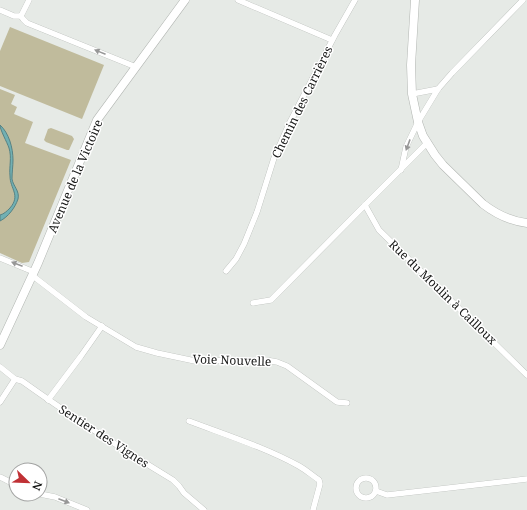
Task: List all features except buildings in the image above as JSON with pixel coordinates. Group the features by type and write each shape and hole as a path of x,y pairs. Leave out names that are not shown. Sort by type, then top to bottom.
{"street":[{"path":"22,16 30,0"},
{"name":"Avenue de la Victoire","path":"0,345 34,274 97,120 185,0"},
{"path":"238,0 332,40"},
{"name":"Chemin des Carrières","path":"226,271 236,259 244,244 257,212 274,158 289,124 332,40 355,0"},
{"path":"415,0 411,65 412,94 418,122 427,143 443,165 486,206 497,214 515,221 527,223"},
{"path":"401,170 406,147 418,122 438,88 523,0"},
{"path":"0,10 14,16 22,16"},
{"path":"22,16 22,19 27,23 136,67"},
{"path":"412,94 438,88"},
{"path":"253,303 272,300 427,143"},
{"name":"Rue du Moulin à Cailloux","path":"365,205 380,230 527,375"},
{"name":"Voie Nouvelle","path":"0,258 34,274 86,317 136,347 195,360 266,360 277,362 292,369 337,402 347,403"},
{"path":"48,400 102,326"},
{"name":"Sentier des Vignes","path":"0,367 15,379 22,381 113,443 173,480 184,493 204,510"},
{"path":"0,402 15,379"},
{"path":"189,421 250,444 300,467 320,482 313,510"},
{"path":"376,491 387,495 527,480"},
{"path":"48,496 60,499 87,510"}],"shaded area":[{"path":"10,27 104,65 82,119 0,86 0,51"},
{"path":"0,89 15,95 11,104 17,107 14,114 33,122 25,143 71,160 29,262 22,263 0,253"},
{"path":"51,128 72,136 74,139 69,150 44,140 48,129"}],"water":[{"path":"0,125 6,132 11,146 13,160 12,179 17,191 18,199 11,212 0,221 0,215 10,208 15,196 10,181 10,152"}]}
